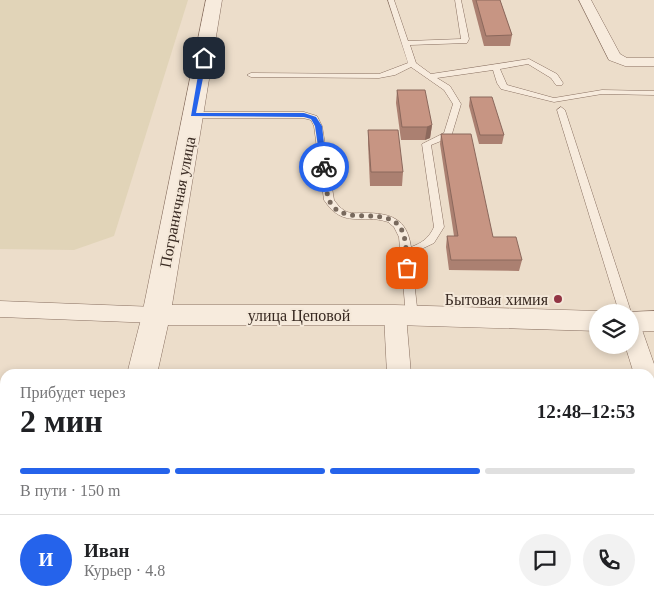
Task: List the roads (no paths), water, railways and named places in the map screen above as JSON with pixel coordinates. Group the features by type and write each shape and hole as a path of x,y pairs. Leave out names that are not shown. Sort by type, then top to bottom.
{"street":[{"name":"Пограничная улица","path":"143,369 156,315 214,0"},
{"path":"585,0 614,57 625,62 654,62"},
{"name":"улица Цеповой","path":"0,310 156,315 403,316 589,321"},
{"path":"399,369 403,316"},
{"path":"639,322 654,321"},
{"path":"639,353 644,369"}],"lane":[{"path":"392,0 412,64 447,88 457,104 448,135 426,144 439,226 436,236 428,244 406,252"},
{"path":"406,43 464,41 466,38 458,0"},
{"path":"431,76 529,61 554,76 559,83"},
{"path":"251,75 379,76 412,64"},
{"path":"496,67 504,87 554,100 602,92 654,93"},
{"path":"561,110 622,304"},
{"path":"193,115 304,115 314,118 318,126 329,200 334,208 344,214 381,216 393,222 403,232 406,252 403,316"}],"place":[{"name":"Бытовая химия","path":"558,299"}]}
